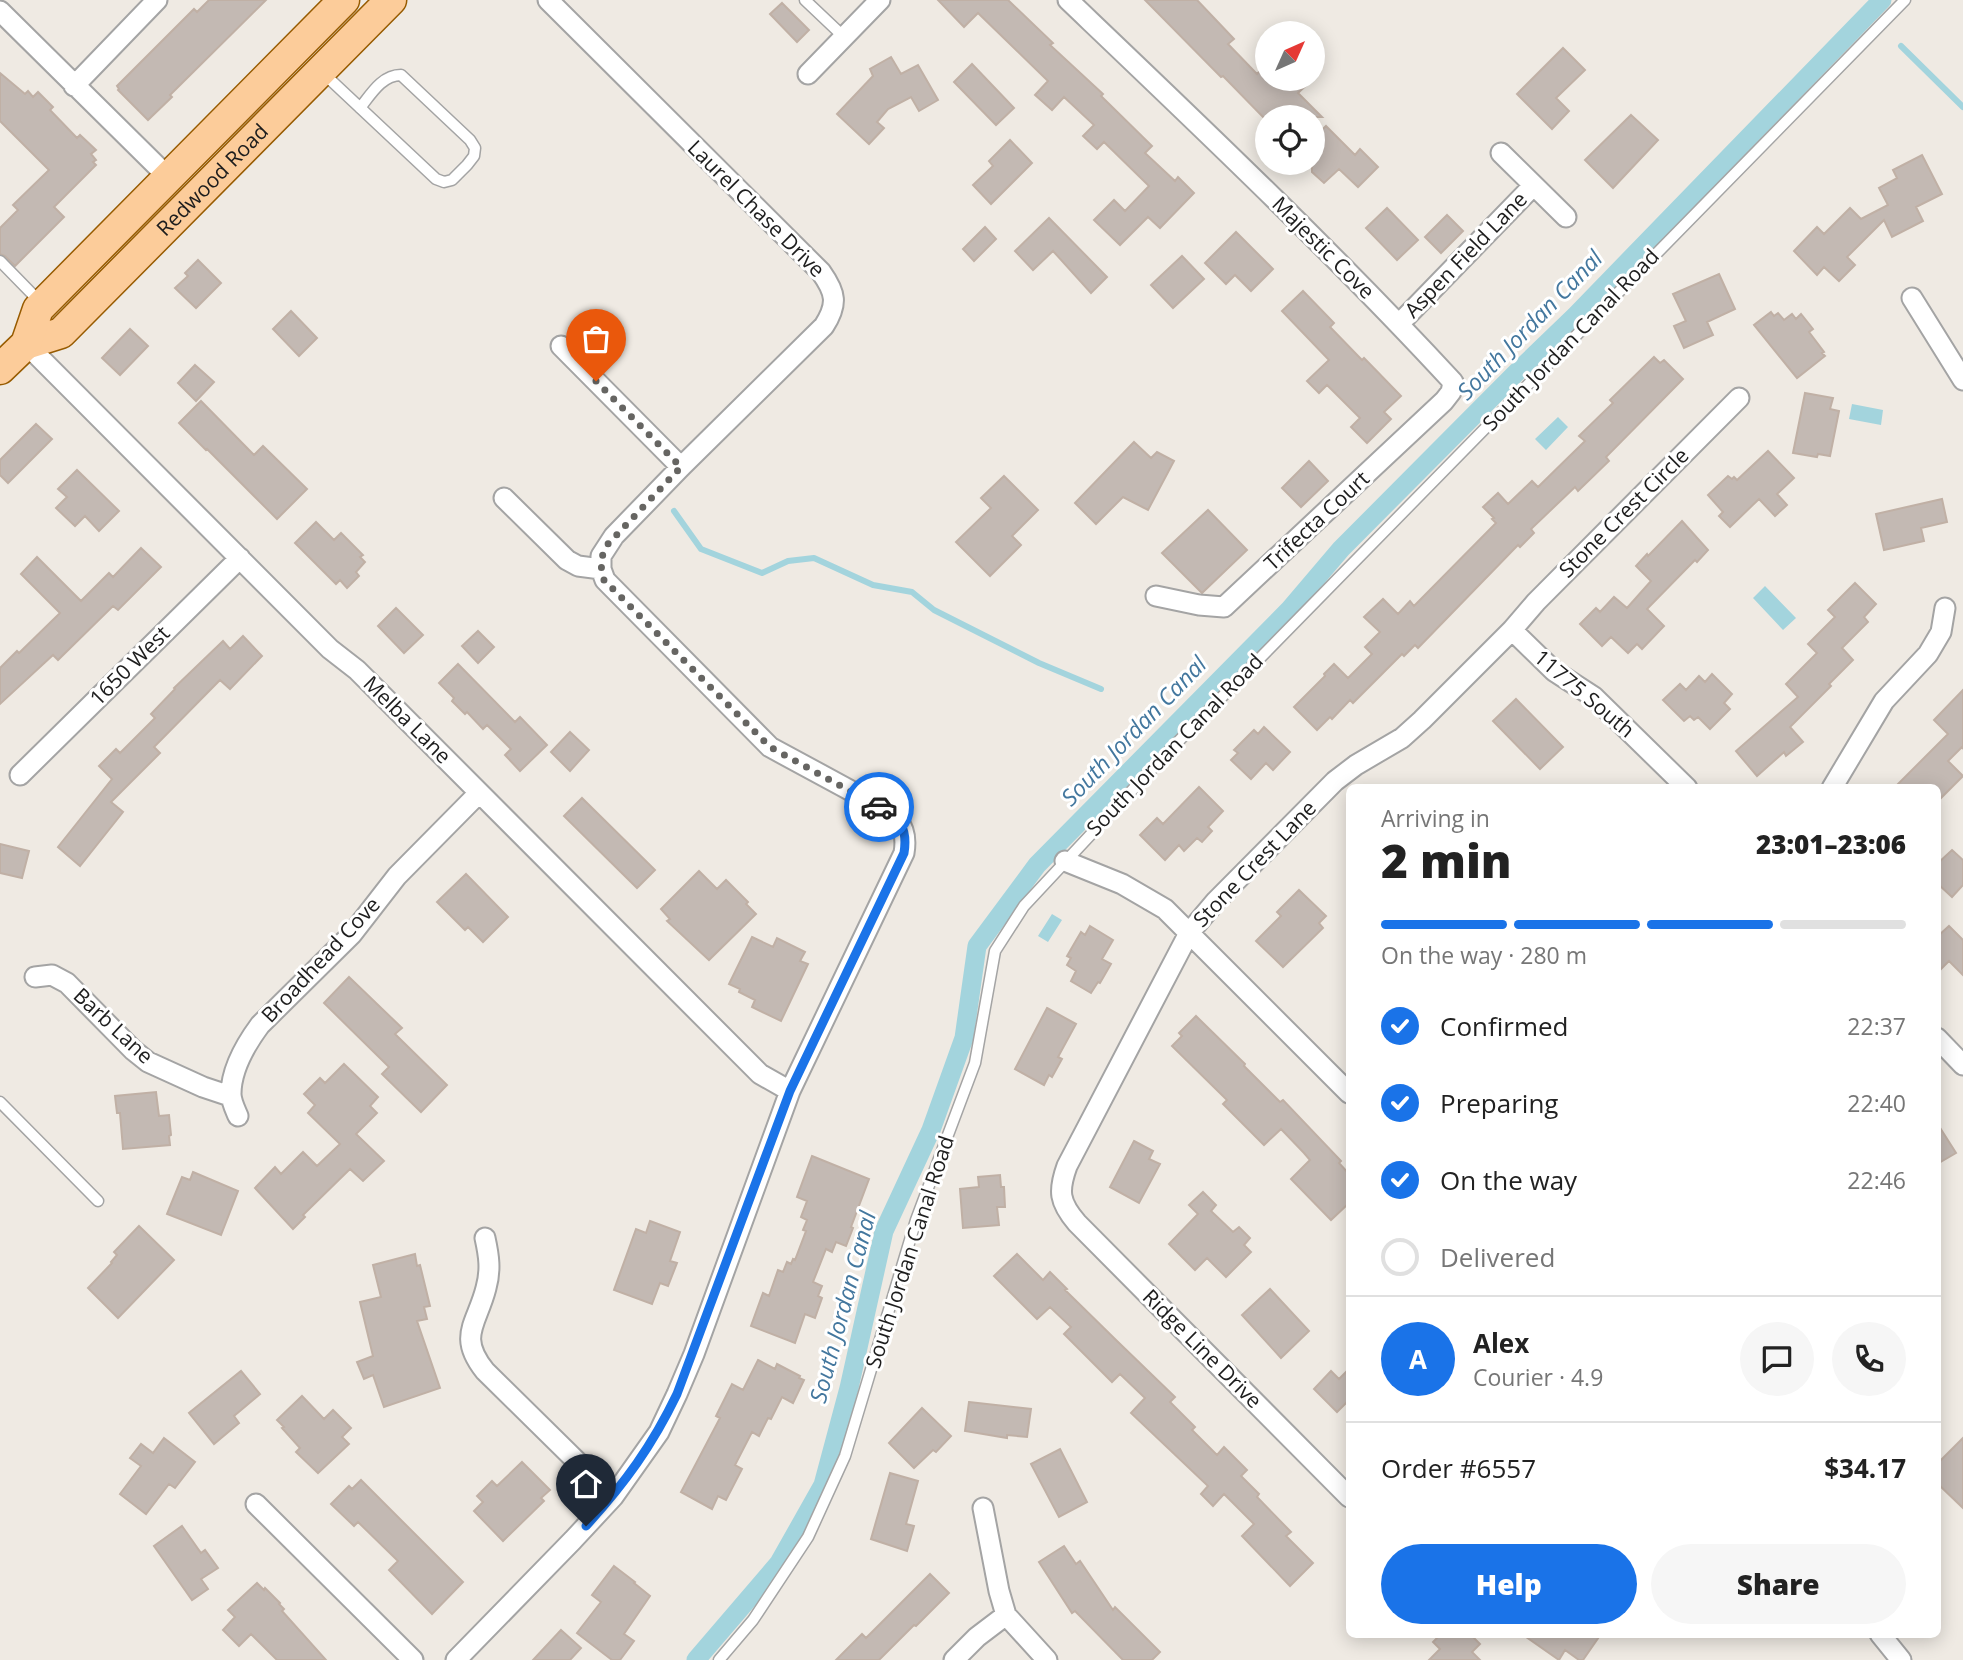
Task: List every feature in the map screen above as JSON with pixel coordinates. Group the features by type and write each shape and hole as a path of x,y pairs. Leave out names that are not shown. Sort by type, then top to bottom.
{"main road":[{"name":"Redwood Road","path":"26,344 38,310 344,0"},
{"name":"Redwood Road","path":"0,369 26,344 61,333 391,0"}],"street":[{"path":"74,86 157,0"},
{"name":"Laurel Chase Drive","path":"548,0 821,272 830,285 835,301 824,327 681,467 607,545 601,556 601,569"},
{"path":"808,74 880,0"},
{"name":"Majestic Cove","path":"1068,0 1208,134 1399,324 1453,382"},
{"path":"0,11 168,177"},
{"name":"Aspen Field Lane","path":"1501,153 1566,217"},
{"name":"Aspen Field Lane","path":"1399,324 1533,186"},
{"path":"1912,298 1963,380"},
{"name":"Melba Lane","path":"26,344 330,649 357,670 760,1074 790,1091"},
{"path":"561,346 681,467"},
{"name":"Trifecta Court","path":"1156,596 1224,607 1444,401 1451,392 1453,382"},
{"name":"Stone Crest Circle","path":"1512,630 1536,602 1739,398"},
{"path":"456,1660 613,1497 659,1432 677,1394 790,1091 904,853 906,841 904,830 890,812 770,747 612,589 604,580 601,569 578,566 567,561 504,498"},
{"name":"1650 West","path":"20,775 240,558"},
{"path":"1834,784 1884,701 1928,654 1941,632 1945,607"},
{"name":"11775 South","path":"1512,630 1554,671 1594,697 1682,784"},
{"name":"Stone Crest Lane","path":"1061,1197 1062,1181 1068,1166 1189,933 1216,901 1335,781 1356,765 1402,738 1512,630"},
{"name":"Broadhead Cove","path":"230,1096 234,1074 242,1054 260,1025 352,934 397,876 479,793"},
{"path":"1065,861 1122,884 1165,909 1346,1090"},
{"name":"Barb Lane","path":"35,977 52,975 67,983 148,1062 230,1096"},
{"path":"1941,1041 1960,1054"},
{"path":"230,1096 238,1116"},
{"name":"Ridge Line Drive","path":"1061,1197 1067,1211 1077,1223 1346,1493"},
{"path":"485,1238 490,1263 486,1288 471,1334 471,1347 475,1358 613,1497"},
{"path":"257,1504 412,1660"},
{"path":"983,1507 1006,1615 1047,1660"},
{"path":"954,1660 977,1637 1006,1615"},
{"path":"1883,1638 1901,1660"}],"lane":[{"path":"805,0 844,37"},
{"name":"South Jordan Canal Road","path":"719,1660 753,1620 808,1536 845,1456 916,1220 975,1063 995,951 1024,906 1166,754 1905,0"},
{"path":"321,72 436,179 444,182 452,180 474,156 475,148 470,140 401,75 393,75 383,80 360,107"},
{"path":"0,261 43,305"},
{"path":"0,1102 98,1202"}],"water":[{"path":"1852,404 1883,410 1881,425 1849,419"},
{"path":"1558,417 1568,427 1546,450 1535,439"},
{"path":"1765,586 1796,618 1783,630 1753,598"},
{"path":"1052,914 1062,920 1048,942 1038,936"}],"building":[{"path":"209,0 266,0 148,120 117,86 194,9 197,12"},
{"path":"938,0 1008,0 1152,146 1145,153 1175,181 1178,177 1194,193 1160,228 1148,217 1120,245 1094,220 1114,200 1125,211 1149,186 1104,142 1097,149 1083,136 1094,125 1064,97 1052,110 1035,95 1048,81 978,13 964,27"},
{"path":"1145,0 1197,0 1234,39 1228,44 1255,72 1255,91 1300,91 1298,93 1310,105 1255,105 1255,109"},
{"path":"782,3 809,30 797,42 770,14"},
{"path":"1563,48 1585,70 1556,98 1569,111 1552,129 1517,94"},
{"path":"891,57 901,74 918,65 938,100 919,111 911,97 888,109 877,122 884,128 869,144 837,114 873,76 870,69"},
{"path":"972,64 1014,108 996,125 954,82"},
{"path":"0,73 25,94 28,91 33,97 38,92 53,107 50,110 77,138 80,135 96,150 91,154 96,165 54,207 64,217 15,266 0,254 0,228 18,210 13,205 49,170 0,121"},
{"path":"1631,115 1658,140 1613,188 1585,160"},
{"path":"1325,127 1355,155 1360,149 1378,167 1358,187 1339,169 1324,183 1315,175 1325,175"},
{"path":"1010,140 1032,163 991,204 973,185 993,166 989,161"},
{"path":"1922,155 1942,194 1916,207 1923,221 1892,237 1884,220 1847,257 1855,265 1839,281 1824,267 1817,275 1794,251 1817,227 1824,234 1850,208 1861,219 1888,205 1879,188 1897,178 1893,170"},
{"path":"1387,208 1418,240 1397,260 1366,228"},
{"path":"1447,215 1463,231 1441,253 1425,237"},
{"path":"1049,218 1107,277 1091,293 1053,251 1033,270 1015,251"},
{"path":"985,227 996,239 974,261 963,249"},
{"path":"1236,232 1273,269 1251,291 1235,275 1226,284 1205,263"},
{"path":"1182,256 1204,279 1173,308 1151,285"},
{"path":"198,260 221,283 196,308 175,288 188,276 185,273"},
{"path":"1719,274 1735,309 1707,322 1713,335 1684,348 1674,326 1686,321 1673,294"},
{"path":"1303,291 1334,323 1330,327 1401,396 1384,412 1391,419 1367,443 1351,427 1360,418 1327,385 1319,393 1307,381 1329,360 1282,311"},
{"path":"291,311 317,338 299,356 273,329"},
{"path":"1771,312 1774,316 1778,313 1784,320 1792,314 1796,319 1801,314 1813,329 1809,332 1824,352 1822,353 1825,356 1797,378 1754,325"},
{"path":"130,329 148,346 120,375 102,358"},
{"path":"1654,357 1660,363 1664,360 1683,379 1606,457 1609,461 1578,491 1575,487 1531,529 1534,533 1520,547 1518,545 1418,648 1415,645 1404,656 1402,654 1353,703 1350,700 1317,730 1294,707 1334,664 1348,678 1372,654 1365,647 1380,632 1364,617 1383,599 1398,614 1410,601 1414,606 1496,523 1483,507 1498,493 1508,504 1532,481 1538,487 1585,441 1579,436 1613,403 1610,400"},
{"path":"195,365 214,382 196,401 178,383"},
{"path":"1805,393 1833,398 1830,409 1839,411 1830,456 1793,453"},
{"path":"201,401 254,455 263,446 307,489 277,519 179,423"},
{"path":"36,424 52,439 8,483 0,475 0,460"},
{"path":"1134,442 1151,458 1157,452 1174,461 1148,510 1123,497 1096,524 1075,503"},
{"path":"1768,451 1794,478 1777,494 1787,505 1775,516 1759,499 1730,527 1719,516 1723,512 1708,495 1728,476 1737,480"},
{"path":"1309,461 1328,481 1301,507 1282,488"},
{"path":"77,470 119,511 99,531 85,516 75,526 56,508 67,497 58,489"},
{"path":"1004,476 1038,510 1012,536 1021,545 990,576 956,542 991,508 981,498"},
{"path":"1942,499 1947,522 1921,528 1924,541 1884,550 1876,514"},
{"path":"1208,510 1247,550 1202,593 1162,553"},
{"path":"1682,521 1708,550 1647,609 1664,626 1642,649 1637,644 1628,653 1611,637 1602,646 1580,624 1596,608 1600,612 1614,597 1627,608 1651,581 1636,566"},
{"path":"316,522 334,540 341,533 363,555 360,557 365,562 356,572 359,576 347,588 340,580 336,584 295,543"},
{"path":"141,548 161,567 118,610 113,606 58,660 53,655 0,704 0,668 60,613 21,574 37,557 81,601 109,573 113,577"},
{"path":"1855,583 1876,604 1864,617 1868,622 1842,648 1853,660 1790,727 1803,742 1786,756 1784,752 1757,776 1736,751 1798,697 1786,684 1817,653 1808,644 1835,617 1828,610"},
{"path":"396,608 423,635 404,653 378,626"},
{"path":"478,631 494,647 478,663 462,646"},
{"path":"243,636 262,656 230,689 220,680 154,747 160,753 111,802 123,812 80,866 58,847 112,779 99,766 116,749 120,753 155,718 151,714 223,641 230,649"},
{"path":"458,664 515,722 520,717 547,745 520,771 505,755 511,749 487,725 483,729 467,712 465,714 439,683"},
{"path":"1712,674 1732,694 1724,703 1730,709 1710,729 1698,717 1694,720 1690,716 1684,721 1663,700 1680,684 1686,690 1699,676 1705,682"},
{"path":"1963,690 1963,749 1962,747 1948,761 1963,776 1941,798 1941,784 1898,784 1948,734 1934,720"},
{"path":"1516,699 1563,747 1540,769 1493,721"},
{"path":"1264,727 1290,752 1273,770 1266,763 1251,779 1231,760 1238,753 1234,750 1254,730 1258,734"},
{"path":"570,732 589,750 570,771 551,752"},
{"path":"1199,787 1223,811 1208,827 1212,831 1202,842 1197,838 1184,851 1179,845 1165,860 1140,835 1157,818 1163,824"},
{"path":"582,798 655,870 637,888 564,816"},
{"path":"0,844 29,851 22,878 0,873"},
{"path":"1952,850 1963,860 1963,885 1952,897 1941,887 1941,860"},
{"path":"699,871 717,889 726,880 756,914 709,960 667,921 670,919 661,909"},
{"path":"466,874 508,917 483,942 468,927 465,930 437,902"},
{"path":"1299,890 1326,916 1319,923 1323,928 1283,967 1256,941 1281,916 1277,912"},
{"path":"1090,926 1113,940 1102,959 1111,964 1091,993 1071,981 1076,971 1067,965 1071,958 1067,956 1081,932 1085,935"},
{"path":"1949,926 1963,940 1963,975 1949,961 1941,969 1941,933"},
{"path":"752,937 773,947 777,938 805,952 800,961 808,964 781,1021 752,1007 755,1000 729,984"},
{"path":"349,977 402,1028 395,1034 447,1085 421,1112 382,1074 389,1067 324,1003"},
{"path":"1047,1008 1076,1024 1058,1057 1062,1059 1044,1085 1015,1069"},
{"path":"1196,1016 1280,1102 1283,1100 1341,1161 1339,1163 1346,1171 1346,1206 1331,1220 1291,1179 1310,1160 1281,1129 1264,1145 1223,1104 1227,1100 1172,1046 1182,1036 1179,1033"},
{"path":"344,1064 378,1097 370,1106 377,1113 356,1134 384,1161 363,1181 350,1169 303,1215 305,1217 293,1229 255,1188 275,1167 281,1174 303,1152 317,1166 340,1144 308,1113 315,1105 304,1094 320,1078 325,1083"},
{"path":"156,1092 159,1116 169,1115 170,1145 123,1149 120,1113 117,1113 115,1096"},
{"path":"1941,1129 1956,1153 1941,1162"},
{"path":"1134,1141 1153,1151 1149,1159 1160,1164 1139,1203 1110,1187"},
{"path":"812,1156 869,1179 846,1246 836,1242 832,1252 826,1249 813,1282 822,1286 818,1296 822,1298 815,1318 805,1314 795,1343 751,1326 763,1293 769,1296 778,1270 783,1272 787,1262 791,1264 793,1259 795,1260 806,1231 803,1230 807,1220 801,1217 807,1201 797,1197"},
{"path":"193,1172 238,1191 221,1235 167,1214 182,1177 190,1180"},
{"path":"1000,1175 1005,1207 997,1207 999,1225 963,1228 960,1189 979,1187 978,1177"},
{"path":"1203,1192 1216,1205 1211,1211 1233,1232 1239,1227 1250,1238 1244,1245 1251,1252 1226,1277 1207,1258 1195,1270 1169,1244 1198,1214 1189,1205"},
{"path":"650,1221 680,1232 670,1261 677,1263 668,1286 660,1283 652,1304 614,1290 636,1229 646,1233"},
{"path":"139,1226 174,1260 118,1318 88,1288 112,1263 117,1255 114,1252"},
{"path":"415,1254 430,1306 424,1307 427,1319 417,1321 440,1388 384,1407 373,1375 364,1379 357,1362 373,1356 360,1302 381,1297 373,1265"},
{"path":"1017,1254 1043,1280 1050,1272 1067,1289 1065,1290 1175,1397 1170,1402 1195,1427 1192,1430 1217,1455 1224,1447 1247,1470 1241,1476 1291,1532 1286,1536 1313,1563 1290,1586 1242,1536 1254,1524 1224,1494 1213,1506 1201,1494 1208,1486 1131,1413 1145,1398 1120,1374 1112,1382 1064,1334 1071,1327 1050,1307 1037,1319 994,1276"},
{"path":"1270,1289 1309,1331 1281,1358 1242,1315"},
{"path":"758,1360 775,1369 777,1364 804,1380 793,1403 782,1397 759,1436 752,1432 735,1465 742,1469 726,1500 718,1496 712,1509 681,1492 720,1418 716,1416 732,1384 743,1390"},
{"path":"241,1371 260,1394 234,1416 239,1423 214,1444 189,1413"},
{"path":"1331,1371 1339,1379 1346,1372 1346,1403 1337,1412 1314,1389"},
{"path":"302,1396 324,1419 333,1410 351,1428 342,1437 349,1444 318,1473 296,1452 300,1448 277,1420"},
{"path":"969,1402 1031,1409 1027,1437 1007,1435 1007,1438 965,1431"},
{"path":"922,1408 951,1436 936,1452 933,1450 914,1468 889,1443"},
{"path":"164,1438 195,1462 175,1488 169,1484 146,1514 120,1494 141,1466 130,1458 141,1444 153,1453"},
{"path":"1963,1438 1963,1508 1941,1487 1941,1460"},
{"path":"1060,1449 1087,1502 1059,1517 1031,1464"},
{"path":"522,1462 550,1490 541,1498 544,1501 503,1541 474,1511 483,1502 477,1496 492,1481 497,1486"},
{"path":"890,1473 918,1481 906,1524 914,1526 907,1551 871,1539"},
{"path":"361,1480 463,1582 432,1614 389,1570 398,1561 358,1522 354,1526 331,1504 349,1486 352,1489"},
{"path":"182,1526 201,1553 205,1550 218,1568 201,1579 208,1589 192,1600 154,1546"},
{"path":"1064,1546 1076,1564 1080,1561 1113,1610 1115,1607 1160,1652 1152,1660 1123,1660 1075,1611 1072,1613 1039,1562"},
{"path":"614,1566 650,1596 624,1634 634,1641 620,1660 612,1660 577,1633 601,1602 592,1595"},
{"path":"930,1574 949,1593 879,1660 836,1660 862,1634 866,1638"},
{"path":"257,1583 280,1603 284,1609 282,1611 326,1660 277,1660 251,1634 239,1646 223,1630 235,1617 228,1610"},
{"path":"561,1630 581,1648 570,1660 533,1660"},
{"path":"1437,1638 1474,1638 1480,1644 1472,1652 1480,1660 1429,1660 1440,1649 1433,1642"},
{"path":"1528,1638 1598,1638 1583,1660 1565,1650 1559,1660"}],"waterway":[{"name":"South Jordan Canal","path":"696,1660 779,1563 823,1485 849,1388 884,1231 931,1130 964,1038 977,946 1037,865 1290,609 1341,549 1575,316 1882,0"},
{"path":"1901,46 1963,107"},
{"path":"674,511 701,549 762,573 788,561 814,558 873,585 912,592 934,610 1039,663 1101,689"}],"way so far":[{"path":"596,381 681,467 607,545 601,556 604,580 770,747 879,807"}],"route":[{"path":"586,1526 613,1497 637,1465 659,1432 677,1394 790,1091 904,853 904,830 890,812 879,807"}]}
